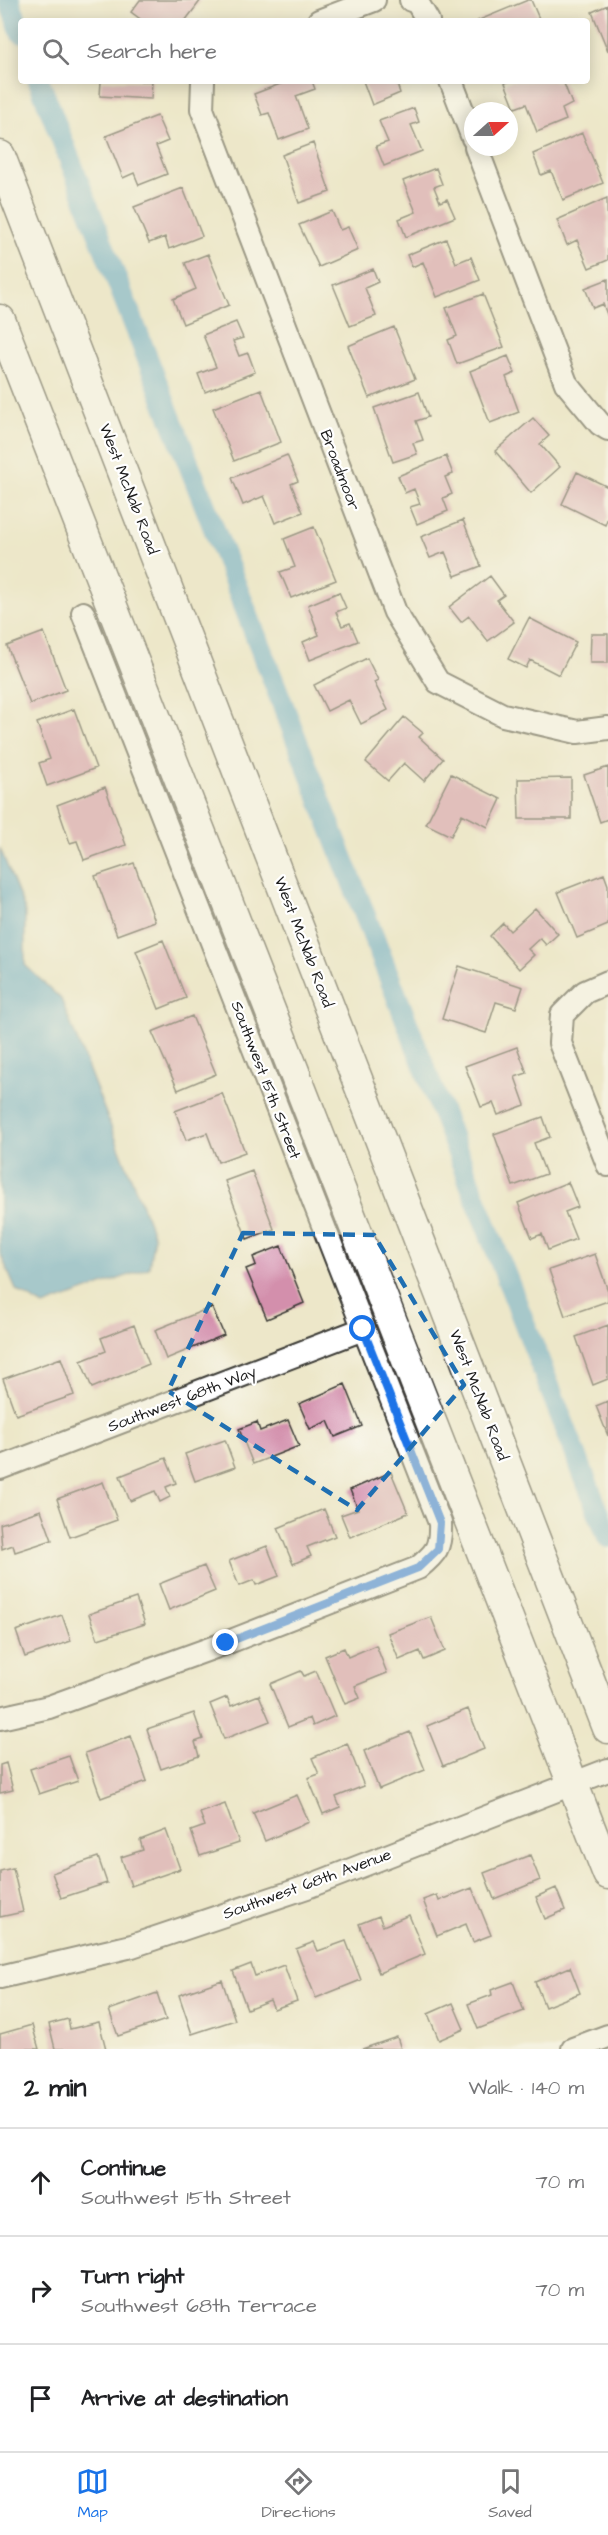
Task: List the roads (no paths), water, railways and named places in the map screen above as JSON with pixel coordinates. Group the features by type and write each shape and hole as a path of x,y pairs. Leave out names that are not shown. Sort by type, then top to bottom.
{"main road":[{"name":"West McNab Road","path":"0,156 608,1728"},
{"path":"0,320 608,1874"}],"street":[{"path":"327,18 374,0"},
{"path":"411,0 417,2 426,18"},
{"name":"Broadmoor","path":"203,84 202,109 395,612 438,682 503,715 577,732 608,728"},
{"path":"452,84 464,115"},
{"path":"479,156 566,383 600,424 608,429"},
{"name":"Southwest 15th Street","path":"0,1718 49,1707 226,1643 418,1568 438,1549 440,1523 83,613"},
{"path":"608,982 585,992 562,1015 560,1042 608,1165"},
{"name":"Southwest 68th Way","path":"0,1468 363,1329"},
{"name":"Southwest 68th Avenue","path":"0,1977 132,1946 307,1887 608,1770"},
{"path":"573,2049 608,2036"}],"water":[{"path":"0,848 25,910 25,965 61,999 154,1236 149,1268 44,1306 16,1290 0,1253"}],"waterway":[{"path":"9,0 18,24"},
{"path":"40,84 608,1537"}]}
